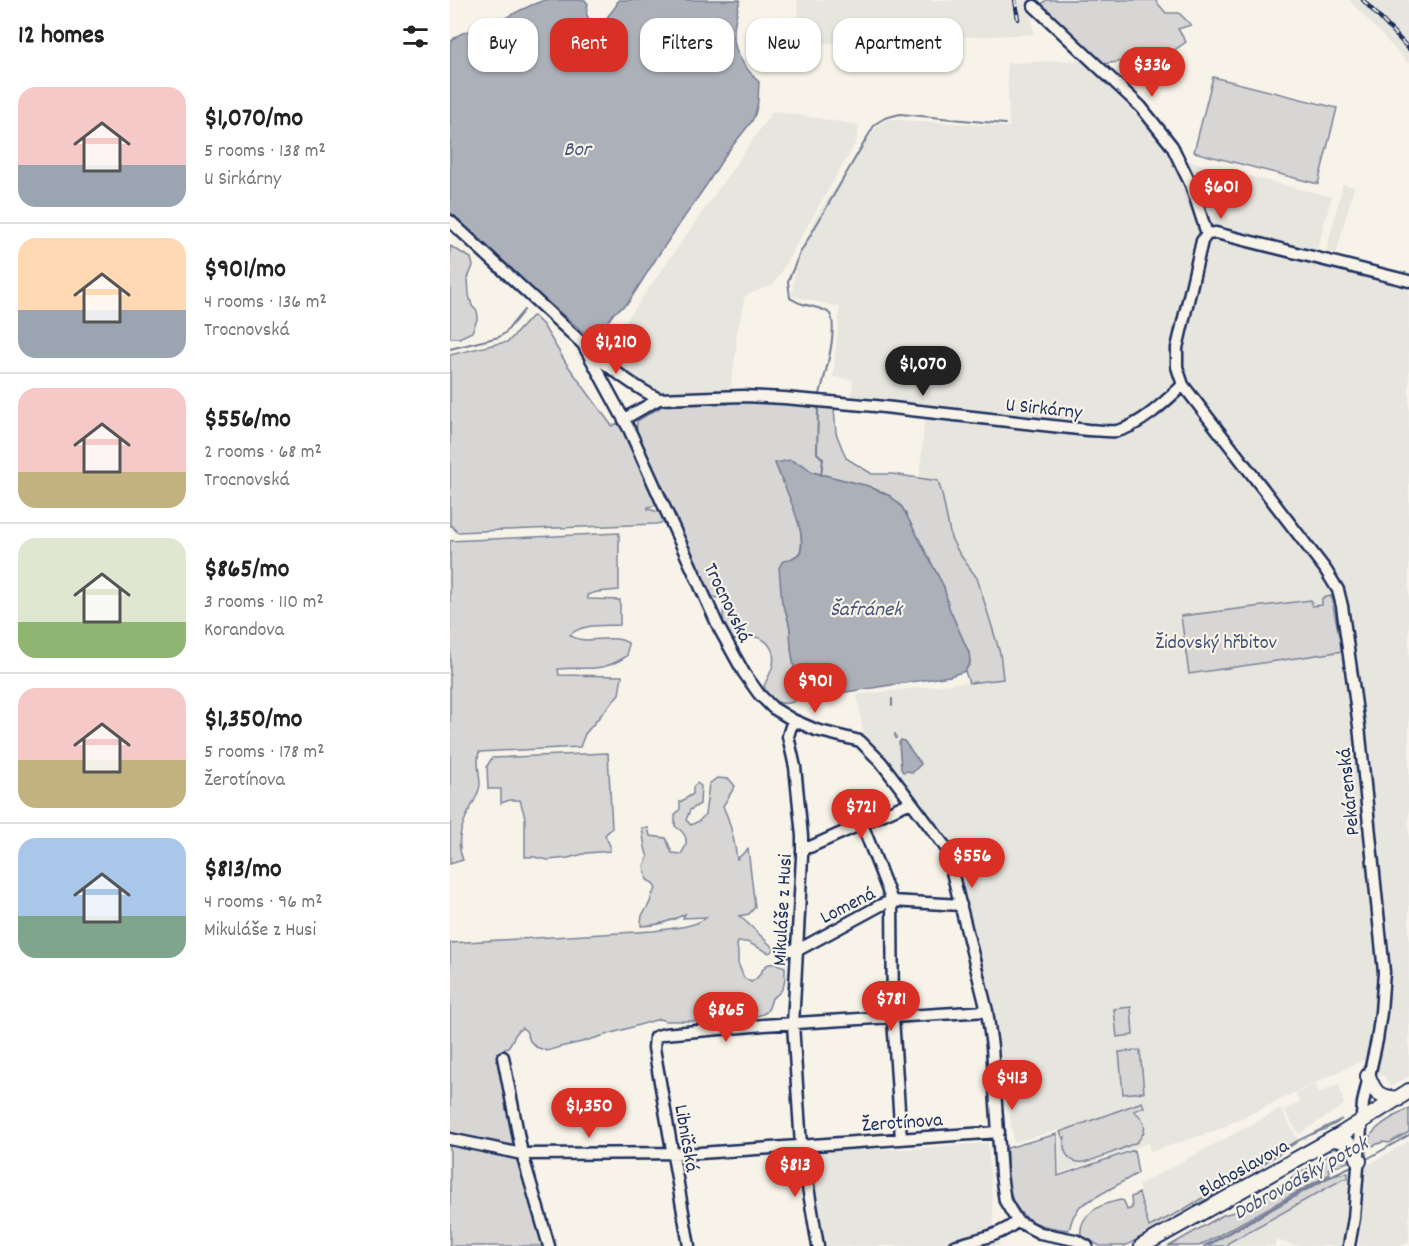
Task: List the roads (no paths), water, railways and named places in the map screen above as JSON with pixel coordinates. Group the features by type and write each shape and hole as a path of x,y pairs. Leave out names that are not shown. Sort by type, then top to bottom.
{"main road":[{"path":"1368,1076 1372,1087 1380,1096 1404,1095"},
{"name":"Blahoslavova","path":"1142,1246 1333,1139 1404,1095"},
{"path":"1333,1139 1345,1141 1353,1147 1358,1159"}],"street":[{"path":"1034,6 1142,108 1172,146 1191,185 1207,234"},
{"name":"Trocnovská","path":"450,221 583,344 624,419 719,628 744,673 759,694 773,708 794,720 816,730 860,741 881,762 946,848 987,1011 992,1047 1001,1175 1005,1201 1017,1221"},
{"path":"1183,385 1177,368 1177,348 1202,241 1207,234 1216,233 1409,281"},
{"path":"583,344 648,394 659,399"},
{"name":"U Sirkárny","path":"624,419 659,399 743,396 875,406 1088,430 1116,431 1157,409 1183,385"},
{"name":"Pekárenská","path":"1183,385 1325,569 1338,590 1342,606 1359,726 1384,972 1377,1040 1368,1076 1362,1121 1354,1218 1349,1246"},
{"name":"Mikuláše z Husi","path":"794,720 788,736 795,768 802,847 793,950 793,1023 801,1146 818,1246"},
{"path":"802,847 810,847 911,802"},
{"path":"862,824 892,901 893,1018 901,1139"},
{"name":"Lomená","path":"793,950 892,901 961,905"},
{"path":"793,1023 987,1011"},
{"name":"Libničská","path":"689,1246 654,1048 655,1037 664,1034 793,1023"},
{"path":"503,1057 522,1154 549,1246"},
{"name":"Žerotínova","path":"450,1139 522,1154 700,1153 999,1132"},
{"path":"954,1246 1001,1233 1017,1221 1040,1233 1075,1240 1088,1246"}],"water":[{"name":"Bor","path":"545,0 585,0 588,4 587,15 589,18 550,18 550,72 628,72 628,18 607,18 618,0 740,0 735,25 735,44 746,72 749,72 759,82 757,107 752,121 726,154 628,303 588,336 536,292 450,212 450,43 454,38 468,31 468,72 538,72 538,18 505,18"},
{"name":"Šafránek","path":"790,460 803,465 812,472 868,486 890,496 902,507 944,587 949,608 969,653 970,663 965,671 950,676 799,698 793,680 790,628 782,603 779,568 782,562 799,554 802,546 801,535 794,509 775,463"},
{"path":"901,740 921,764 912,773 903,772 901,769 899,743"}],"waterway":[{"path":"820,394 832,340 832,319 826,311 790,298 788,281 800,253 875,124 885,118 900,114 1005,124"},
{"path":"450,349 499,337 524,310"},
{"path":"818,409 817,453 823,459 821,475"},
{"path":"892,699 892,706"},
{"path":"895,734 896,738"},
{"name":"Dobrovodský potok","path":"1365,1160 1409,1135"},
{"name":"Dobrovodský potok","path":"1204,1246 1320,1181 1354,1165"}],"railway":[{"path":"1015,0 1018,19"},
{"path":"1363,0 1409,49"}],"park label":[{"name":"Židovský hřbitov","path":"1216,641"}]}
